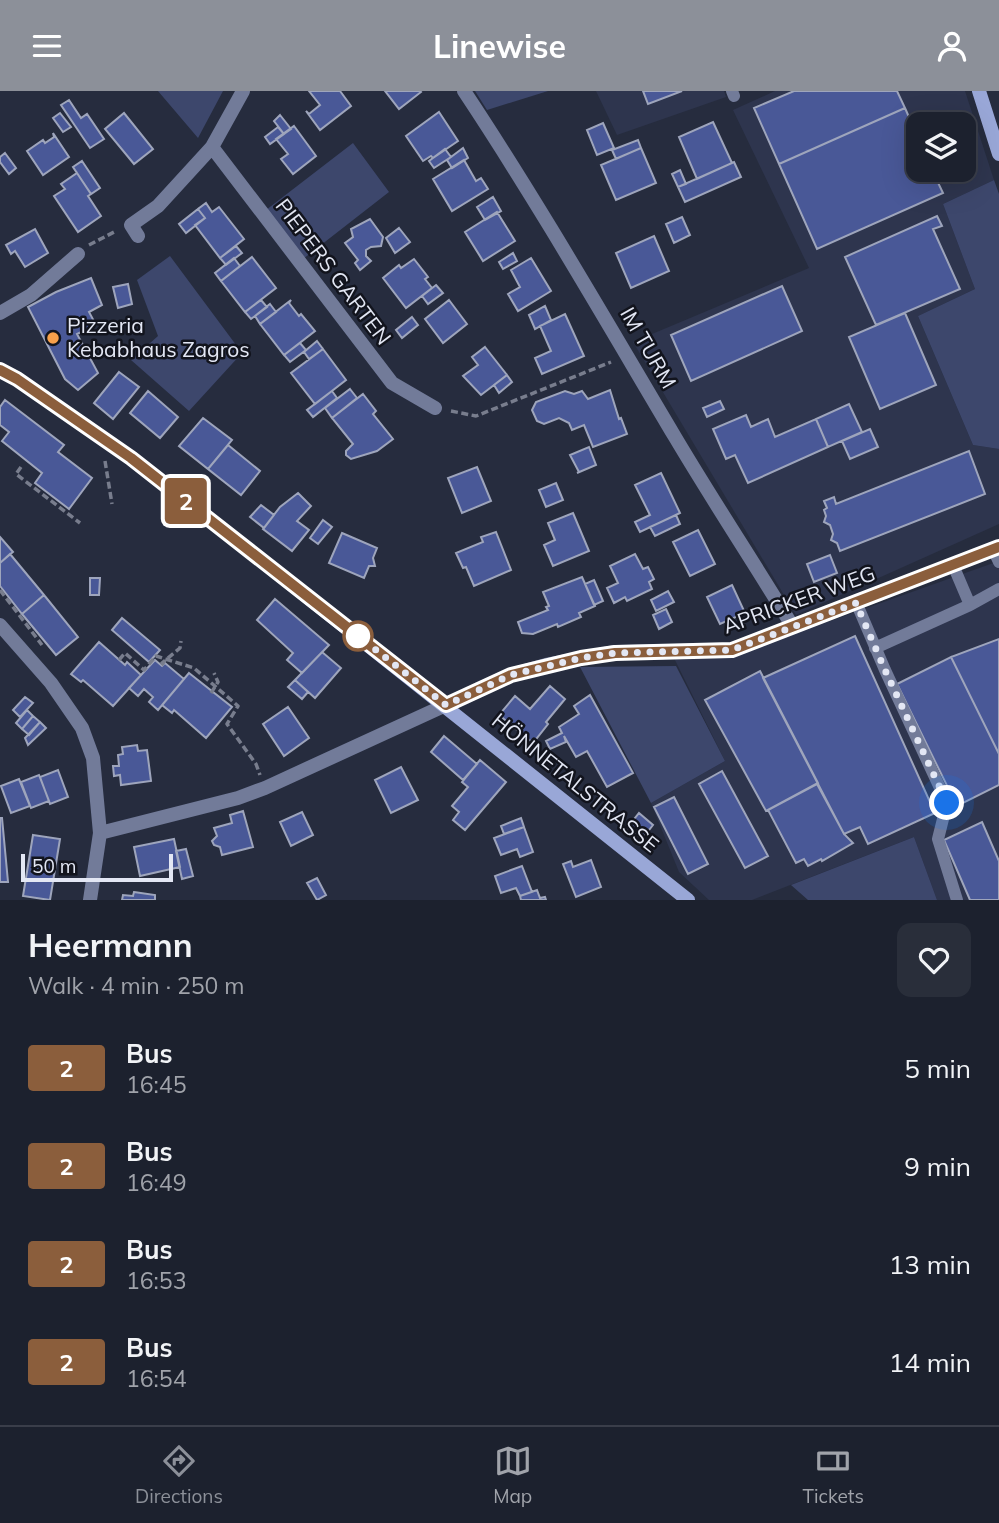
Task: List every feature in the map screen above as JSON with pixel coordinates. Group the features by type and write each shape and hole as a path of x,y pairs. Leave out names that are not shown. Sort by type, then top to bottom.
{"main road":[{"path":"979,91 999,154"},
{"name":"HÖNNETALSTRASSE","path":"0,370 131,458 446,705 688,900"}],"street":[{"path":"134,231 212,147 243,91"},
{"name":"IM TURM","path":"464,91 507,154 676,438 793,627"},
{"name":"PIEPERS GARTEN","path":"212,147 392,383 435,408"},
{"path":"0,313 31,295 78,254"},
{"name":"APRICKER WEG","path":"100,833 238,798 265,788 511,675 546,665 615,653 732,650 953,565 997,553"},
{"path":"0,625 51,683 82,729 93,758 100,833 90,900"}],"lane":[{"path":"953,565 970,605"},
{"path":"875,648 999,589"},
{"path":"856,603 947,803 938,839 957,900"}],"path":[{"path":"78,254 93,242 134,231"},
{"path":"435,408 476,416 628,356"},
{"path":"104,456 112,504"},
{"path":"21,467 16,474 80,523"},
{"path":"164,664 162,663 166,658 177,652 181,641"},
{"path":"119,660 125,653 144,670 156,656 194,668 238,706 227,724 256,764 265,788"},
{"path":"211,692 218,682 214,673"}],"shaded area":[{"path":"158,91 223,91 198,138"},
{"path":"475,91 548,91 487,110"},
{"path":"596,91 724,91 726,97 617,135"},
{"path":"775,91 965,91 972,112 906,112 906,182 976,182 976,125 994,180 943,204 975,289 918,316 973,445 999,449 999,524 796,615 633,342 809,268 733,110"},
{"path":"353,143 389,192 303,259 266,210"},
{"path":"994,180 999,194 999,449 973,445 918,316 975,289 943,204"},
{"path":"170,256 242,353 189,411 131,360 158,336 137,280"},
{"path":"999,561 999,900 937,900 914,837 752,900 709,900 679,872 651,803 725,761 674,658 732,656"},
{"path":"676,666 725,761 651,803 580,667"},
{"path":"914,837 937,900 808,900 791,885"}],"building":[{"path":"309,91 340,91 351,106 320,130 306,111 309,114 320,105"},
{"path":"385,91 420,91 421,92 399,109"},
{"path":"643,91 682,91 648,104"},
{"path":"794,91 897,91 905,108 779,164 754,108"},
{"path":"69,100 81,118 87,114 104,139 90,148 61,105"},
{"path":"905,108 906,182 938,182 943,193 817,249 779,164"},
{"path":"439,112 458,141 433,158 431,156 423,161 406,136"},
{"path":"60,113 71,127 63,132 53,118"},
{"path":"124,113 153,149 134,164 105,129"},
{"path":"280,115 291,129 284,134 274,121"},
{"path":"713,122 732,163 697,179 679,137"},
{"path":"603,123 614,148 597,155 587,130"},
{"path":"294,126 316,156 293,174 281,159 288,154 276,139"},
{"path":"278,127 284,134 270,144 265,137"},
{"path":"53,133 69,157 43,175 27,151 43,140 45,143 54,137"},
{"path":"638,140 641,148 616,159 612,150"},
{"path":"463,148 468,158 452,168 447,160"},
{"path":"641,148 656,183 616,200 601,165"},
{"path":"445,149 451,157 434,168 429,161"},
{"path":"5,153 16,168 9,174 0,162 0,157"},
{"path":"464,160 476,181 481,178 488,189 452,211 433,179"},
{"path":"82,161 100,188 91,194 73,167"},
{"path":"734,162 741,177 685,202 678,187"},
{"path":"680,170 686,184 678,187 672,174"},
{"path":"77,173 101,216 78,232 54,196 65,189 61,184"},
{"path":"493,197 501,211 485,220 477,207"},
{"path":"206,203 212,212 219,207 244,239 220,258 195,225 205,218 198,209"},
{"path":"198,209 205,218 186,233 179,224"},
{"path":"497,212 515,241 483,261 465,232"},
{"path":"937,216 942,226 933,229 960,289 876,325 845,257"},
{"path":"682,217 690,235 674,243 666,224"},
{"path":"370,219 383,237 381,246 366,250 366,256 371,261 360,270 355,263 358,260 345,243 353,237 351,229"},
{"path":"399,228 410,242 395,253 386,238"},
{"path":"35,229 48,253 25,267 15,251 11,254 6,245"},
{"path":"654,236 669,271 631,288 616,253"},
{"path":"236,246 242,253 226,265 220,258"},
{"path":"513,253 517,261 503,269 499,262"},
{"path":"252,257 276,288 245,312 221,281"},
{"path":"234,258 240,266 221,281 215,273"},
{"path":"531,258 551,291 518,311 508,294 520,287 511,270"},
{"path":"414,259 428,277 425,279 432,288 406,308 383,278 399,265 401,268"},
{"path":"91,278 102,305 89,312 96,325 77,334 98,373 78,390 65,379 28,307"},
{"path":"128,284 132,304 118,308 113,287"},
{"path":"436,285 443,293 428,304 422,296"},
{"path":"782,286 802,331 691,381 671,335"},
{"path":"261,300 267,307 251,319 245,312"},
{"path":"291,300 289,303 299,316 301,314 315,331 284,355 260,324"},
{"path":"449,300 467,324 443,343 425,319"},
{"path":"270,304 276,312 260,324 255,316"},
{"path":"545,306 551,320 535,329 529,315"},
{"path":"905,313 936,385 880,409 849,337"},
{"path":"565,314 584,356 542,374 535,358 551,351 540,326"},
{"path":"412,317 418,325 402,338 396,330"},
{"path":"317,341 323,349 309,359 304,352"},
{"path":"300,343 306,350 290,362 284,355"},
{"path":"485,347 507,375 481,395 463,376 478,365 472,357"},
{"path":"323,349 346,380 315,404 291,373"},
{"path":"119,372 139,387 113,419 94,403"},
{"path":"507,375 512,382 499,393 494,385"},
{"path":"350,389 357,398 332,418 325,408"},
{"path":"610,390 627,434 593,447 584,425 572,430 569,423 559,418 544,424 537,421 532,410 536,402 565,391 574,394 582,391 588,399"},
{"path":"148,391 178,417 160,438 130,413"},
{"path":"332,391 337,398 313,417 307,410"},
{"path":"363,394 376,411 373,414 393,439 377,451 351,459 346,455 346,451 353,444 332,418"},
{"path":"5,400 64,445 58,452 92,478 69,509 35,483 42,473 2,441 9,432 0,425 0,407"},
{"path":"720,401 724,409 707,417 703,408"},
{"path":"849,404 862,432 828,447 816,419"},
{"path":"746,415 751,427 768,419 775,437 816,419 828,447 748,483 735,455 726,459 713,429"},
{"path":"203,418 232,440 208,469 179,446"},
{"path":"870,429 878,447 850,459 842,441"},
{"path":"228,445 260,471 241,495 208,469"},
{"path":"589,447 596,465 577,473 579,472 570,455"},
{"path":"969,451 985,494 840,551 837,543 831,540 833,534 830,525 824,522 824,510 827,508 824,501 834,497 836,504"},
{"path":"477,467 491,501 462,513 448,478"},
{"path":"661,473 680,513 640,532 635,522 650,515 635,485"},
{"path":"556,483 563,500 546,507 539,490"},
{"path":"298,493 311,506 297,521 309,530 292,551 263,529 280,507"},
{"path":"261,505 274,515 264,528 250,517"},
{"path":"573,513 589,551 553,566 544,545 555,540 548,523"},
{"path":"676,515 680,524 655,536 650,527"},
{"path":"323,520 332,527 318,544 310,538"},
{"path":"698,530 715,564 690,576 673,542"},
{"path":"496,532 511,570 474,586 456,553 483,542 481,537"},
{"path":"342,533 377,548 373,558 375,566 369,566 364,578 329,563"},
{"path":"0,537 13,552 0,563"},
{"path":"10,554 44,595 22,614 0,586 0,563"},
{"path":"635,554 643,569 648,567 654,579 649,582 652,589 627,601 625,597 614,603 607,588 618,583 610,566"},
{"path":"830,555 837,573 814,582 807,564"},
{"path":"582,577 595,606 579,613 581,617 558,627 557,624 533,634 522,633 518,622 548,610 543,592"},
{"path":"90,578 100,578 99,595 90,595"},
{"path":"594,580 603,601 594,605 585,584"},
{"path":"732,585 745,613 720,624 707,597"},
{"path":"668,591 674,602 656,611 651,600"},
{"path":"44,595 78,637 56,655 22,614"},
{"path":"275,599 329,645 302,673 287,660 293,653 257,620"},
{"path":"666,609 672,622 659,629 653,615"},
{"path":"122,618 160,650 149,662 112,630"},
{"path":"855,636 935,813 868,844 860,827 844,834 763,678"},
{"path":"999,639 999,754 951,657"},
{"path":"99,642 141,675 113,706 83,680 81,682 71,674"},
{"path":"322,652 341,668 315,698 295,680"},
{"path":"951,657 999,754 999,785 957,806 897,684"},
{"path":"155,660 162,666 165,663 184,679 158,710 149,702 153,697 144,689 138,696 129,688"},
{"path":"760,671 818,783 766,811 705,700"},
{"path":"189,673 232,707 206,738 174,710 172,713 162,705"},
{"path":"295,680 308,692 302,699 288,687"},
{"path":"550,686 565,699 533,743 499,715 515,696 530,709"},
{"path":"590,695 633,773 607,787 587,751 576,757 564,736 566,742 550,749 546,741 562,733 559,727 579,714 574,706"},
{"path":"25,697 33,703 20,717 13,710"},
{"path":"288,707 309,738 284,756 263,724"},
{"path":"27,710 33,716 22,729 16,723"},
{"path":"33,716 40,722 29,735 22,729"},
{"path":"40,722 46,728 28,745 25,738"},
{"path":"444,736 477,764 463,780 431,752"},
{"path":"137,745 138,751 147,750 151,781 121,785 120,775 114,776 113,766 119,766 118,755 123,754 122,747"},
{"path":"480,760 506,782 465,830 453,820 459,812 452,806 468,787 462,782"},
{"path":"401,767 418,800 391,813 375,780"},
{"path":"58,770 68,797 50,804 40,777"},
{"path":"722,771 768,856 745,868 699,784"},
{"path":"39,775 49,801 31,808 21,782"},
{"path":"19,779 30,806 11,813 1,786"},
{"path":"817,784 844,834 853,843 808,866 804,859 796,863 768,810"},
{"path":"674,797 708,864 688,874 654,807"},
{"path":"243,811 253,847 222,855 220,847 212,841 217,836 214,828 232,823 230,815"},
{"path":"302,812 313,835 291,846 280,822"},
{"path":"639,813 653,825 642,839 627,828"},
{"path":"2,818 8,882 0,882"},
{"path":"521,818 524,827 504,834 501,826"},
{"path":"982,822 999,861 999,900 970,900 944,840"},
{"path":"524,827 533,852 520,857 517,849 501,855 494,838"},
{"path":"33,835 60,839 50,900 23,896"},
{"path":"174,839 180,867 140,876 134,847"},
{"path":"186,849 193,876 182,879 176,851"},
{"path":"591,860 601,887 576,897 563,864 571,861 573,867"},
{"path":"522,866 532,892 520,896 516,888 501,893 495,876"},
{"path":"317,878 326,895 317,900 307,883"},
{"path":"537,890 540,898 545,897 546,900 521,900 520,896"},
{"path":"134,892 155,895 155,900 122,900 123,895 133,896"}],"bus line":[{"name":"2","path":"0,370 131,458 446,705 511,675 581,658 615,653 732,650 999,547"}],"place":[{"name":"Pizzeria Kebabhaus Zagros","path":"53,338"}],"route":[{"path":"358,636 446,705 511,675 581,658 615,653 732,650 856,603 947,803"}]}
